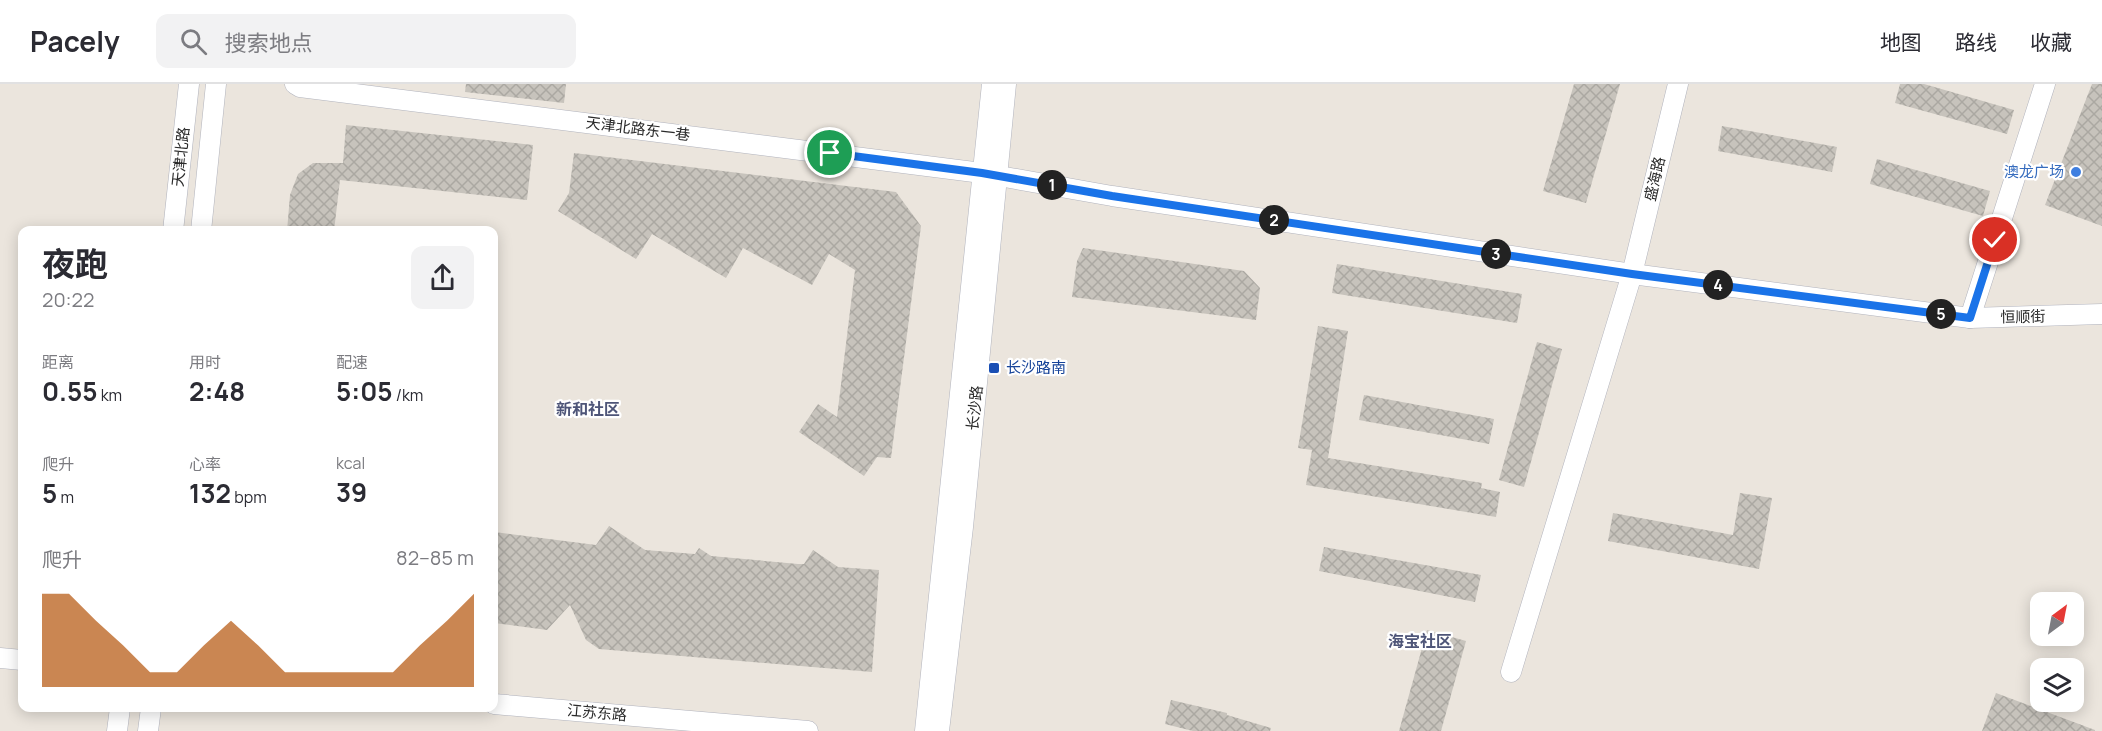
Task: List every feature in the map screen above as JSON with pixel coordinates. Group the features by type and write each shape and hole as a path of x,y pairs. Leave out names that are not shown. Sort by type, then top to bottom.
{"street":[{"name":"天津北路","path":"174,226 189,84"},
{"name":"天津北路","path":"202,226 216,84"},
{"name":"天津北路东一巷","path":"295,84 300,87 990,174"},
{"name":"长沙路","path":"939,731 964,515 990,174 992,84"},
{"name":"长沙路","path":"926,731 990,174 1006,84"},
{"name":"盛海路","path":"1511,672 1632,274 1678,84"},
{"path":"1970,318 2045,84"},
{"name":"恒顺街","path":"990,174 1112,196 1632,274 1970,318 2102,314"},
{"path":"0,658 18,660"},
{"name":"江苏东路","path":"498,704 808,731"},
{"path":"117,731 119,712"},
{"path":"148,731 150,712"}],"building":[{"path":"466,84 566,84 564,103 465,92"},
{"path":"1574,84 1620,84 1586,203 1543,191"},
{"path":"1900,84 1924,84 2014,110 2007,134 1895,103"},
{"path":"2092,84 2102,84 2102,226 2045,205"},
{"path":"346,125 533,145 527,200 340,180 335,226 287,226 290,195 298,174 313,163 343,163"},
{"path":"1722,126 1837,147 1832,172 1718,151"},
{"path":"574,153 896,192 921,226 891,458 877,457 864,476 799,432 818,404 837,417 855,270 829,254 812,285 743,248 726,278 652,234 636,259 558,211 569,193"},
{"path":"1877,159 1990,191 1983,216 1870,184"},
{"path":"1083,248 1244,271 1260,288 1256,320 1072,297 1077,261"},
{"path":"1337,264 1522,294 1517,323 1332,293"},
{"path":"1318,326 1348,331 1328,458 1482,483 1481,488 1500,492 1496,517 1306,485 1312,450 1298,448"},
{"path":"1537,342 1562,349 1524,487 1499,480"},
{"path":"1364,395 1494,419 1489,444 1359,420"},
{"path":"1740,493 1772,498 1759,569 1608,541 1613,513 1733,535"},
{"path":"609,526 645,550 695,554 699,548 711,556 804,564 813,550 838,567 879,570 872,672 599,649 586,640 570,605 547,630 498,624 498,533 596,545"},
{"path":"1324,547 1481,575 1475,602 1319,571"},
{"path":"1427,630 1466,641 1441,731 1399,731"},
{"path":"1996,693 2030,706 2030,712 2047,712 2095,730 2095,731 1982,731"},
{"path":"1171,700 1227,713 1227,715 1271,728 1270,731 1193,731 1165,724"}],"place":[{"name":"澳龙广场","path":"2076,172"},
{"name":"长沙路南","path":"994,368"}],"district":[{"name":"新和社区","path":"588,409"},
{"name":"海宝社区","path":"1420,641"}],"route":[{"path":"830,153 982,173 1112,196 1632,274 1970,318 1995,240"}]}
